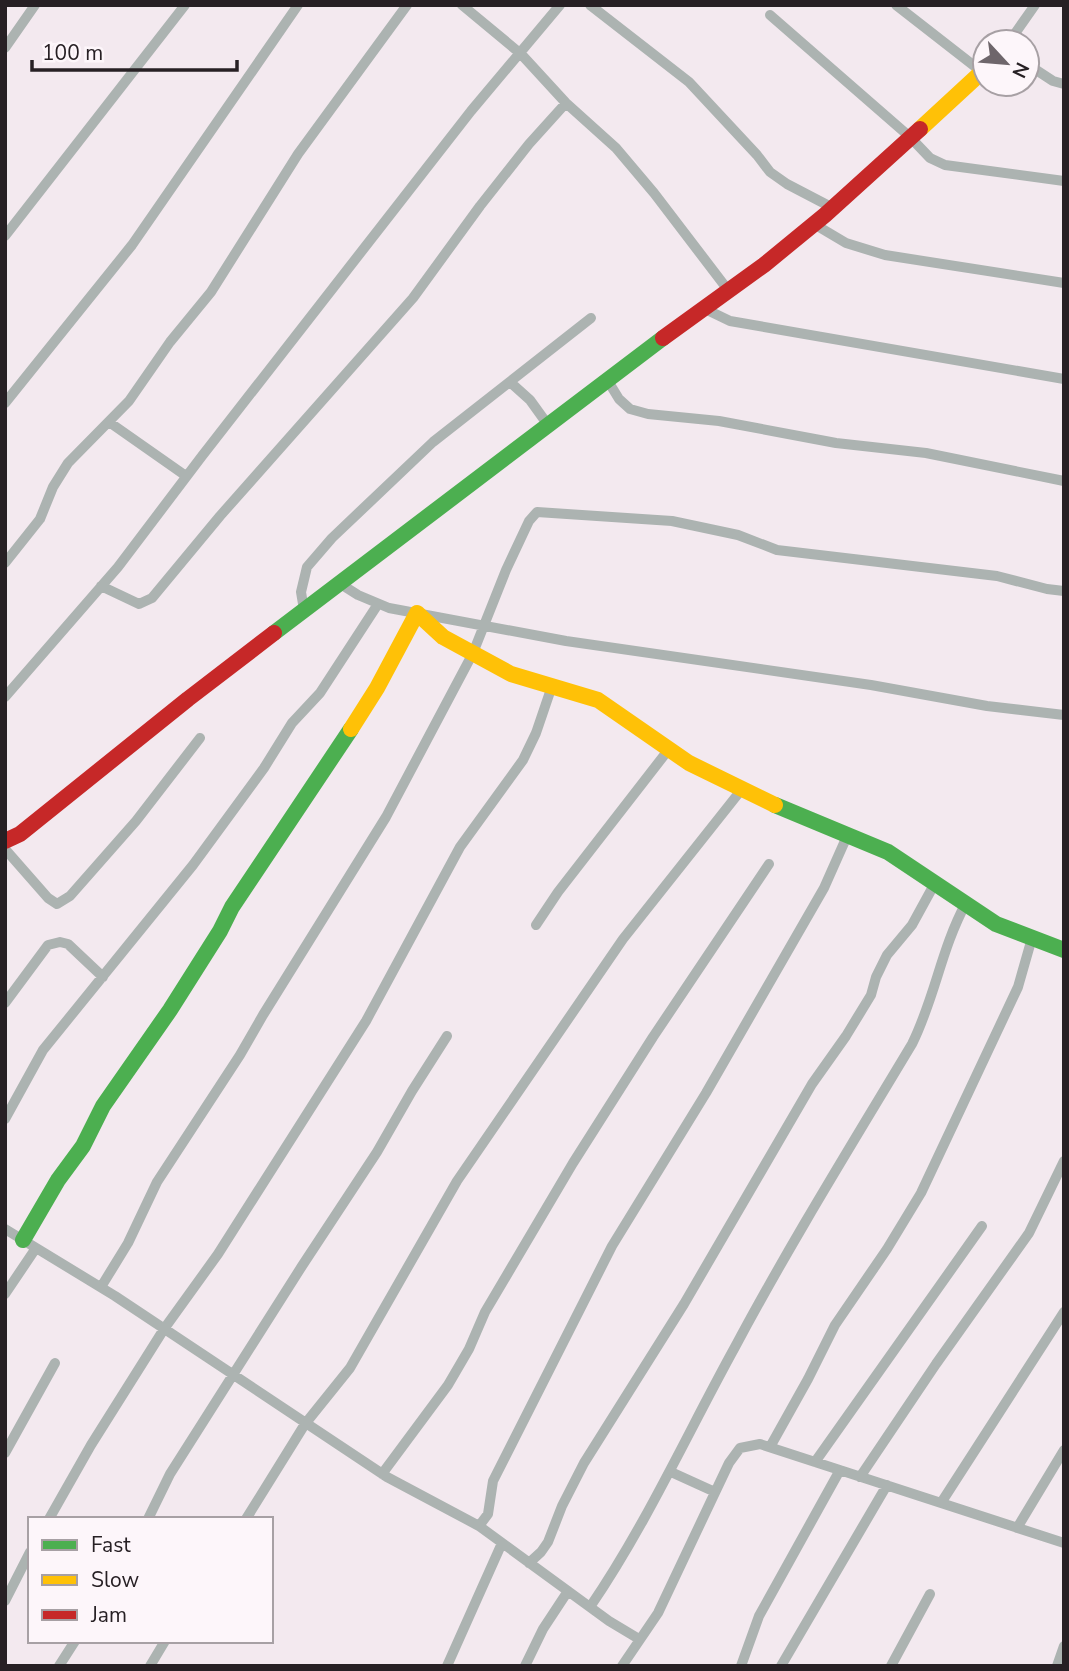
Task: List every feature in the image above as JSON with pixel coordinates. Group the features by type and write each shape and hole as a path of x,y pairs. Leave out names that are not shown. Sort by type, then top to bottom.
{"street":[{"path":"5,48 35,5"},
{"path":"5,236 185,5"},
{"path":"5,403 132,245 298,5"},
{"path":"5,563 40,519 53,487 68,463 129,401 170,342 211,292 298,154 407,5"},
{"path":"462,5 520,54 566,103 615,148 654,193 728,290"},
{"path":"5,697 118,567 471,111 560,5"},
{"path":"590,5 689,82 770,172 833,208"},
{"path":"896,5 971,61"},
{"path":"1019,28 1035,5"},
{"path":"770,15 910,137 930,158 945,165 1064,181"},
{"path":"1041,72 1064,84"},
{"path":"5,841 20,834 339,583 814,224 971,83"},
{"path":"102,586 139,604 152,598 220,516 413,298 480,206 566,103"},
{"path":"814,224 846,243 885,255 1064,283"},
{"path":"703,308 730,321 1064,379"},
{"path":"304,610 301,592 307,567 332,538 433,442 591,318"},
{"path":"608,381 619,399 630,409 648,414 719,421 836,443 926,453 1064,481"},
{"path":"510,382 530,400 548,425"},
{"path":"108,422 186,476"},
{"path":"101,1287 128,1243 157,1182 240,1055 386,817 473,653 529,521 537,512 672,521 738,535 777,550 997,576 1064,591"},
{"path":"339,583 378,604 417,614 566,641 871,685 987,706 1064,715"},
{"path":"5,1119 43,1050 193,865 264,768 292,723 320,693 378,604"},
{"path":"417,614 443,636 511,674 598,700 689,763 790,813 888,852 996,923 1064,950"},
{"path":"5,1294 58,1180 83,1146 103,1106 170,1010 220,931 232,906 377,688 417,614"},
{"path":"50,1517 91,1445 164,1329 218,1254 366,1021 460,847 523,760 536,733 552,686"},
{"path":"5,849 48,898 57,904 70,896 136,821 200,738"},
{"path":"536,925 558,892 669,749"},
{"path":"247,1517 305,1424 350,1368 457,1181 601,971 742,789"},
{"path":"479,1526 488,1514 493,1481 612,1246 706,1093 824,888 848,834"},
{"path":"382,1474 449,1385 485,1312 573,1163 653,1037 769,864"},
{"path":"529,1563 548,1542 562,1506 584,1463 684,1304 812,1084 871,995 887,955 912,925 935,883"},
{"path":"590,1607 610,1578 671,1472 735,1346 912,1044 922,1024 951,931 966,903"},
{"path":"770,1447 835,1325 921,1193 1018,987 1032,939"},
{"path":"5,1003 48,944 68,944 103,977"},
{"path":"149,1517 170,1474 377,1152 447,1036"},
{"path":"860,1477 1029,1233 1064,1161"},
{"path":"815,1462 982,1226"},
{"path":"5,1229 101,1287 382,1474 479,1526 590,1607 639,1639"},
{"path":"941,1503 1064,1312"},
{"path":"5,1453 55,1363"},
{"path":"622,1666 658,1613 729,1463 740,1448 760,1444 1064,1543"},
{"path":"1017,1528 1064,1450"},
{"path":"741,1666 759,1616 840,1470"},
{"path":"671,1472 715,1492"},
{"path":"781,1666 887,1485"},
{"path":"446,1666 502,1543"},
{"path":"5,1601 28,1556"},
{"path":"525,1666 543,1629 568,1591"},
{"path":"891,1666 930,1594"},
{"path":"59,1666 74,1643"},
{"path":"150,1666 163,1643"},
{"path":"1057,1666 1064,1646"}],"traffic: fast":[{"path":"274,633 663,338"},
{"path":"23,1240 58,1180 83,1146 103,1106 170,1010 232,907 351,729"},
{"path":"775,805 888,852 996,924 1064,950"}],"traffic: slow":[{"path":"920,129 971,82"},
{"path":"351,729 377,688 417,613 443,637 511,674 598,700 689,763 775,805"}],"traffic: jam":[{"path":"663,338 764,265 825,215 920,129"},
{"path":"5,841 20,834 274,633"}]}
